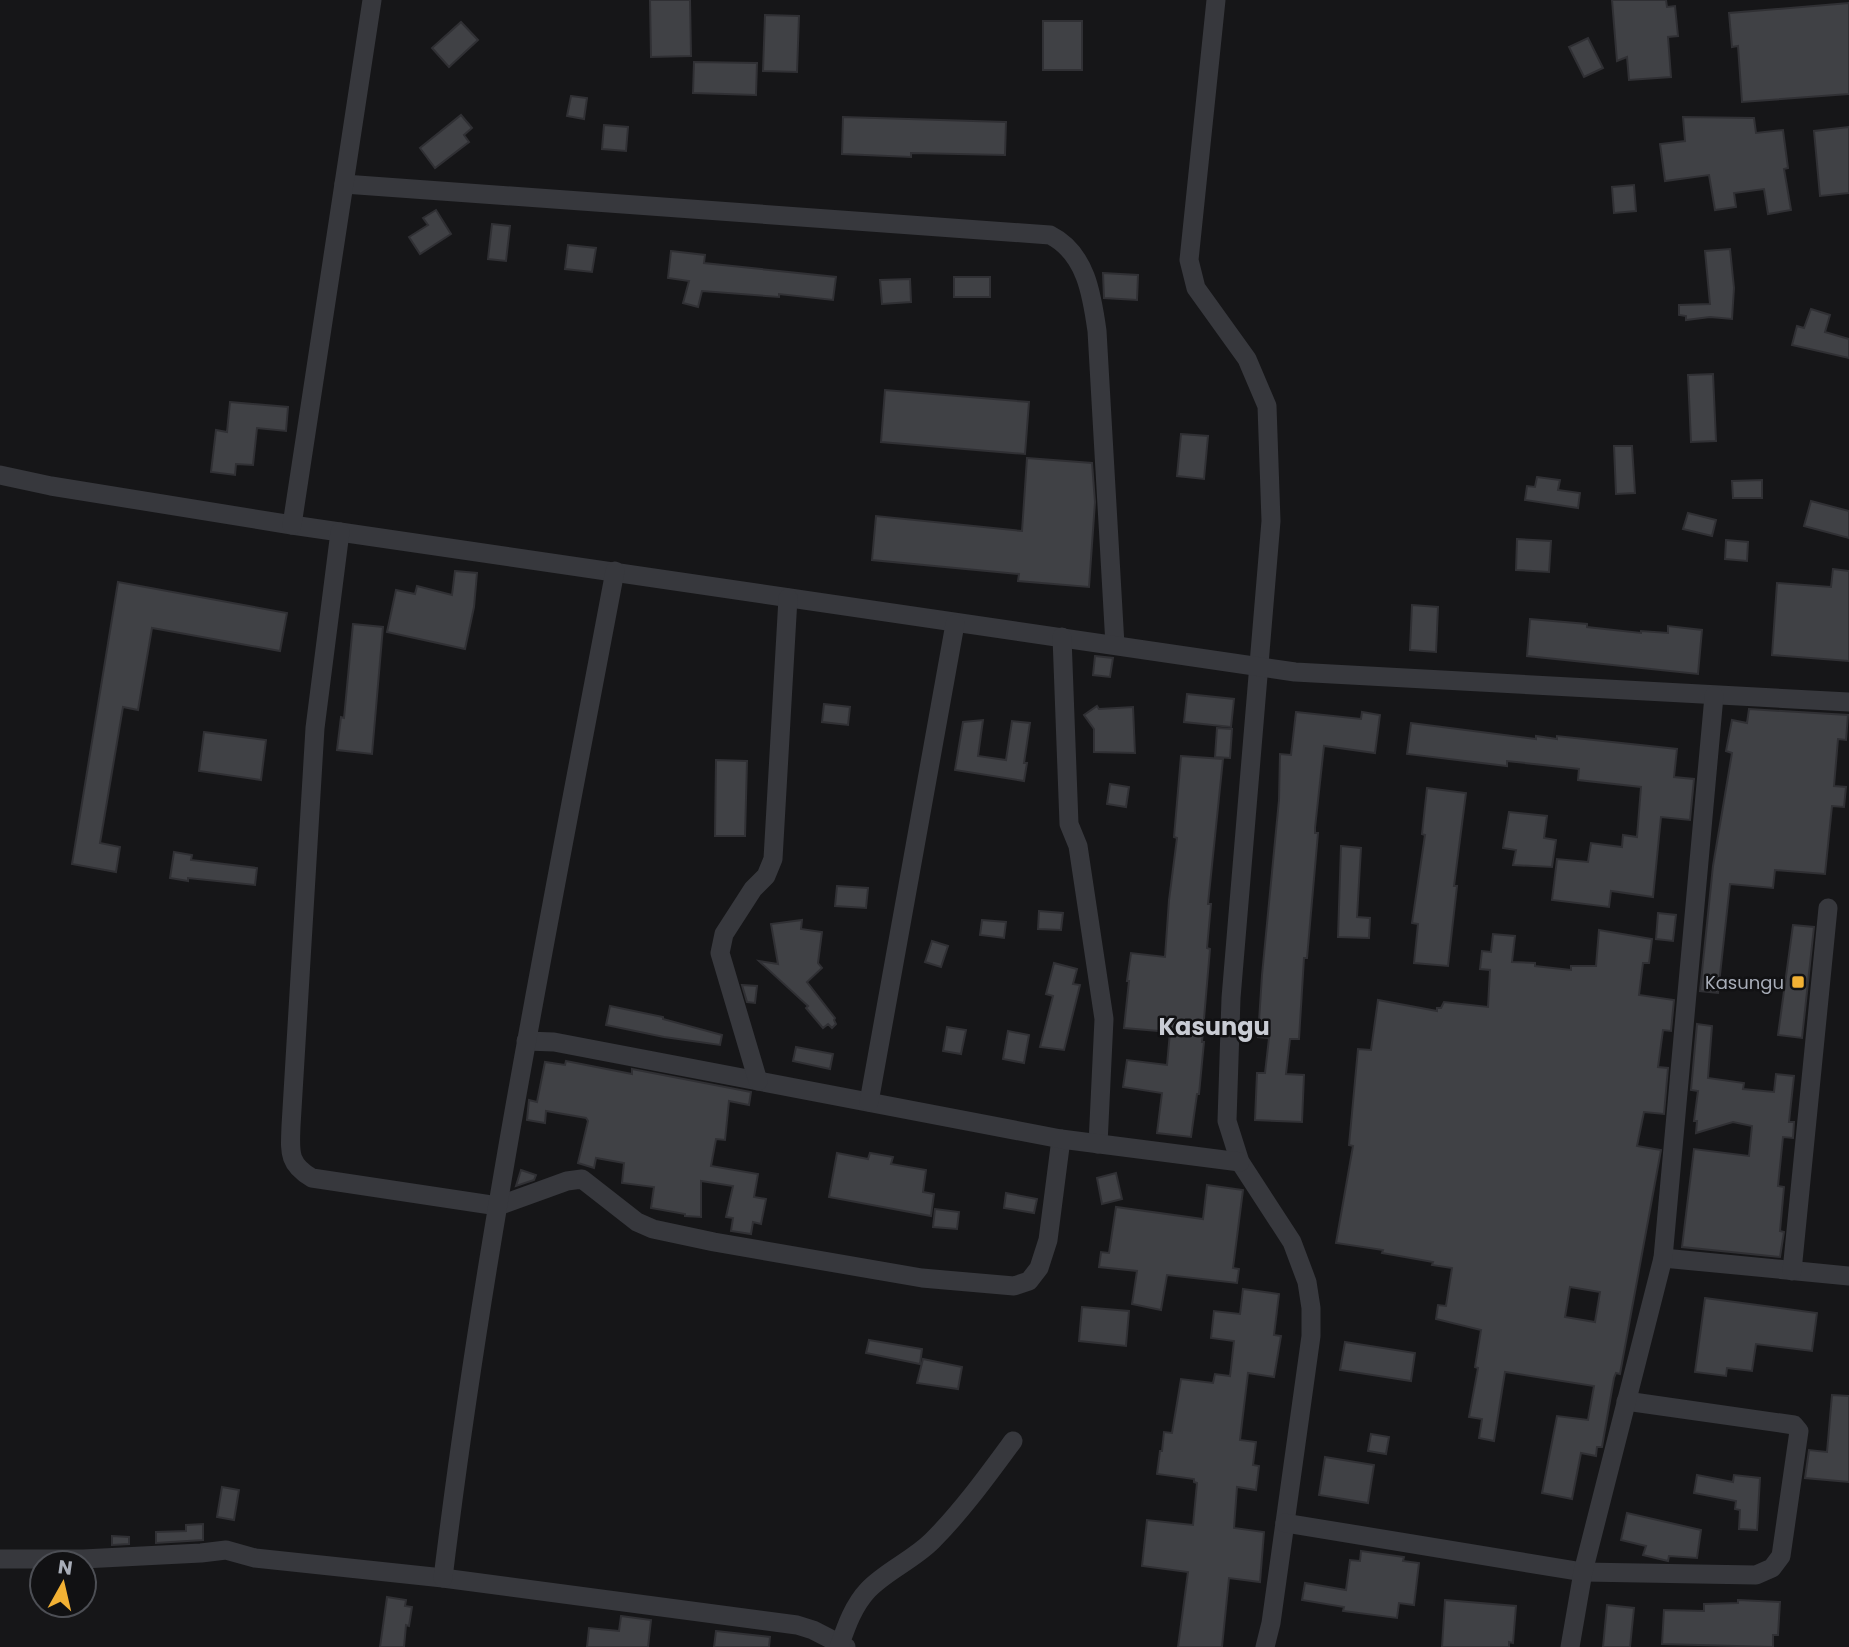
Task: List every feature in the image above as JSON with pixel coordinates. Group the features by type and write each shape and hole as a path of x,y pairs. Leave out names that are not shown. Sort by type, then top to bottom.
{"street":[{"path":"292,525 372,0"},
{"path":"1216,0 1189,260 1196,288 1247,359 1267,406 1271,522 1231,998 1227,1121 1240,1162 1293,1242 1307,1282 1311,1308 1311,1336 1271,1623 1265,1647"},
{"path":"344,184 1050,235 1062,241 1076,256 1085,275 1094,310 1115,645"},
{"path":"0,475 51,486 292,525 1295,673 1849,702"},
{"path":"340,532 315,729 291,1126 291,1158 298,1168 312,1178 498,1206 567,1181 582,1179 637,1222 653,1229 922,1278 1014,1286 1029,1280 1039,1268 1048,1240 1061,1139"},
{"path":"443,1578 461,1429 526,1041 615,571"},
{"path":"758,1081 720,953 724,934 753,889 766,876 773,859 788,598"},
{"path":"869,1102 955,624"},
{"path":"1062,637 1069,824 1078,846 1104,1019 1098,1144"},
{"path":"1570,1647 1583,1572 1663,1258 1713,696"},
{"path":"1792,1270 1828,908"},
{"path":"526,1041 554,1042 1061,1139 1240,1162"},
{"path":"1663,1258 1849,1276"},
{"path":"1285,1523 1583,1572 1756,1575 1772,1569 1781,1556 1799,1431 1794,1424 1626,1401"},
{"path":"0,1559 83,1559 226,1550 255,1558 443,1578 797,1625 813,1630 841,1646 850,1616 868,1589 915,1557 934,1539 990,1473 1013,1440"}],"building":[{"path":"650,0 690,0 691,56 651,57"},
{"path":"1612,0 1666,0 1667,7 1675,6 1678,36 1668,37 1671,77 1629,80 1627,57 1617,61"},
{"path":"1849,3 1849,94 1742,102 1738,46 1732,47 1729,13"},
{"path":"765,15 799,16 797,72 763,71"},
{"path":"1043,21 1082,21 1082,70 1043,70"},
{"path":"461,22 478,40 449,67 432,48"},
{"path":"1588,38 1603,68 1584,77 1569,47"},
{"path":"694,62 757,63 756,95 693,93"},
{"path":"571,96 587,98 584,119 567,116"},
{"path":"461,115 472,128 464,135 469,142 435,168 420,148"},
{"path":"843,117 1006,122 1005,155 911,153 911,157 842,154"},
{"path":"1683,117 1754,118 1756,133 1783,130 1788,168 1784,169 1791,210 1768,214 1764,189 1734,193 1736,207 1715,210 1709,175 1665,181 1660,144 1685,141"},
{"path":"604,125 628,127 626,151 602,149"},
{"path":"1849,127 1849,193 1820,196 1814,131"},
{"path":"1634,185 1636,211 1614,213 1612,187"},
{"path":"436,210 451,234 420,254 409,237 428,225 423,218"},
{"path":"492,224 510,226 506,261 488,259"},
{"path":"568,245 596,248 592,272 565,269"},
{"path":"1730,249 1734,288 1732,319 1710,317 1686,320 1686,316 1679,315 1679,305 1710,304 1705,251"},
{"path":"671,251 705,255 704,263 836,277 833,300 779,294 779,297 702,291 698,307 683,303 689,281 668,278"},
{"path":"1103,273 1138,275 1137,300 1104,298"},
{"path":"954,277 990,277 990,297 954,297"},
{"path":"910,279 911,302 882,304 880,280"},
{"path":"1811,309 1830,315 1825,332 1849,339 1849,358 1792,345 1797,326 1804,328"},
{"path":"1713,374 1716,441 1691,442 1688,375"},
{"path":"885,390 1029,402 1025,454 881,442"},
{"path":"230,402 288,407 286,431 257,428 253,465 236,464 235,475 211,472 216,430 227,432"},
{"path":"1181,434 1208,436 1204,479 1177,476"},
{"path":"1614,446 1632,446 1635,493 1616,494"},
{"path":"1027,458 1092,463 1095,502 1089,587 1018,581 1019,574 872,560 876,516 1022,531"},
{"path":"1537,477 1560,480 1558,490 1580,493 1578,508 1525,500 1527,486 1535,487"},
{"path":"1762,480 1762,498 1733,498 1732,481"},
{"path":"1811,501 1849,511 1849,538 1804,526"},
{"path":"1688,513 1716,520 1712,536 1683,529"},
{"path":"1517,539 1551,541 1549,572 1516,570"},
{"path":"1726,540 1748,542 1747,561 1725,559"},
{"path":"1833,569 1849,571 1849,661 1772,655 1777,583 1831,587"},
{"path":"455,571 477,573 474,607 465,649 387,632 396,590 415,594 417,586 452,595"},
{"path":"118,582 287,613 280,651 152,628 138,710 123,707 100,843 120,847 116,872 72,864"},
{"path":"1412,605 1438,607 1436,652 1410,650"},
{"path":"1530,619 1587,624 1587,627 1641,633 1668,633 1668,626 1702,630 1698,674 1527,656"},
{"path":"353,624 383,627 372,754 337,750 341,717 344,718"},
{"path":"1095,656 1113,658 1110,677 1093,675"},
{"path":"1187,694 1234,699 1231,727 1184,722"},
{"path":"824,704 850,707 848,725 822,722"},
{"path":"1097,706 1099,709 1133,707 1135,753 1094,752 1094,729 1084,715"},
{"path":"1749,709 1848,715 1846,740 1838,739 1834,786 1846,787 1844,807 1832,806 1825,874 1775,870 1773,888 1730,884 1718,993 1700,991 1713,866 1732,753 1726,751 1732,720 1747,723"},
{"path":"1296,712 1361,719 1362,712 1380,715 1375,753 1324,746 1299,1039 1290,1039 1286,1074 1304,1075 1302,1122 1255,1120 1257,1073 1265,1073 1269,1038 1258,1037 1279,800 1280,754 1291,755"},
{"path":"983,720 978,756 1006,760 1012,721 1030,723 1024,781 955,770 963,722"},
{"path":"1411,723 1536,739 1536,736 1557,739 1557,736 1677,749 1674,777 1694,779 1690,820 1661,817 1653,897 1611,891 1609,907 1552,900 1557,859 1588,862 1591,843 1622,847 1623,835 1637,837 1641,787 1578,780 1579,769 1507,761 1507,766 1407,754"},
{"path":"1217,728 1232,729 1230,758 1215,757"},
{"path":"204,732 266,740 261,780 199,771"},
{"path":"1181,756 1223,759 1208,904 1211,904 1207,948 1210,949 1204,1042 1191,1137 1157,1133 1162,1093 1123,1087 1127,1060 1167,1065 1170,1032 1124,1028 1131,953 1165,957 1177,838 1174,837"},
{"path":"716,760 747,761 745,836 715,836"},
{"path":"1110,784 1129,787 1126,807 1107,804"},
{"path":"1427,788 1466,793 1454,886 1457,886 1448,966 1414,963 1418,924 1412,923 1425,835 1422,834"},
{"path":"1509,812 1547,816 1544,838 1556,840 1552,867 1513,865 1516,850 1503,848"},
{"path":"1341,846 1361,848 1357,917 1370,918 1369,938 1338,937"},
{"path":"174,852 192,855 191,860 257,868 255,885 170,878"},
{"path":"837,886 868,888 866,908 835,906"},
{"path":"1039,911 1063,913 1061,930 1038,929"},
{"path":"1658,913 1676,915 1673,941 1656,939"},
{"path":"802,920 801,929 822,932 818,963 822,968 807,982 835,1018 836,1024 832,1028 828,1024 823,1028 806,1008 808,1006 759,961 778,964 771,924"},
{"path":"982,920 1006,922 1004,938 980,935"},
{"path":"1793,925 1814,927 1802,1038 1778,1035"},
{"path":"1599,930 1652,939 1649,963 1643,963 1639,995 1674,1000 1671,1031 1663,1030 1658,1067 1668,1068 1664,1114 1644,1112 1637,1146 1661,1150 1620,1374 1616,1373 1614,1378 1602,1447 1597,1447 1596,1456 1581,1453 1572,1499 1542,1493 1557,1416 1588,1420 1594,1386 1505,1372 1494,1441 1479,1438 1482,1419 1469,1417 1478,1368 1475,1367 1481,1330 1436,1319 1438,1305 1446,1306 1452,1268 1382,1253 1383,1250 1336,1243 1353,1146 1349,1145 1358,1049 1371,1050 1378,1000 1437,1011 1444,1002 1488,1007 1490,970 1480,969 1482,951 1491,952 1493,934 1515,936 1512,962 1571,970 1571,966 1596,966","holes":["1570,1287 1600,1292 1595,1322 1565,1317"]},
{"path":"932,941 948,946 941,967 925,962"},
{"path":"1054,963 1077,969 1073,984 1080,985 1064,1050 1040,1047 1053,996 1046,994"},
{"path":"742,985 757,986 755,1003 747,1002"},
{"path":"610,1006 663,1017 722,1035 720,1045 606,1025"},
{"path":"1697,1024 1712,1026 1708,1078 1744,1083 1743,1089 1774,1092 1776,1074 1794,1076 1789,1122 1794,1122 1793,1138 1783,1137 1778,1186 1784,1187 1780,1231 1784,1232 1780,1257 1682,1247 1694,1149 1749,1156 1752,1126 1733,1122 1696,1133 1697,1121 1694,1121 1698,1091 1691,1090"},
{"path":"947,1027 966,1030 961,1054 943,1051"},
{"path":"1008,1031 1029,1035 1024,1063 1003,1059"},
{"path":"796,1047 833,1054 830,1069 793,1061"},
{"path":"566,1061 632,1074 632,1069 751,1092 749,1105 729,1101 725,1140 716,1139 711,1166 758,1174 754,1197 766,1199 761,1224 753,1222 751,1234 731,1231 733,1218 726,1217 733,1186 701,1181 701,1217 685,1216 651,1208 654,1187 622,1183 624,1163 596,1158 594,1168 578,1163 588,1121 586,1118 546,1111 545,1123 527,1120 529,1100 537,1102 545,1062 565,1065"},
{"path":"837,1153 868,1159 870,1153 893,1157 891,1164 926,1170 923,1192 934,1194 931,1216 829,1197"},
{"path":"521,1170 536,1175 534,1180 516,1186"},
{"path":"1116,1173 1122,1199 1102,1204 1097,1178"},
{"path":"1207,1185 1243,1190 1233,1268 1239,1269 1237,1283 1167,1275 1161,1310 1132,1304 1137,1271 1099,1267 1101,1252 1109,1253 1116,1207 1203,1219"},
{"path":"1006,1193 1037,1199 1034,1213 1004,1208"},
{"path":"935,1209 959,1212 957,1229 933,1227"},
{"path":"1243,1289 1279,1294 1274,1335 1281,1336 1274,1377 1248,1373 1240,1440 1256,1442 1253,1465 1259,1466 1256,1490 1237,1487 1234,1528 1264,1532 1260,1582 1229,1578 1222,1647 1178,1647 1188,1572 1142,1566 1147,1520 1193,1525 1197,1483 1194,1479 1157,1474 1164,1432 1172,1433 1181,1379 1213,1383 1215,1374 1230,1376 1234,1341 1211,1338 1214,1311 1240,1314"},
{"path":"1705,1298 1817,1313 1812,1351 1756,1344 1752,1371 1727,1368 1726,1376 1695,1372"},
{"path":"1082,1307 1129,1311 1126,1346 1079,1341"},
{"path":"869,1340 922,1349 920,1364 866,1353"},
{"path":"1345,1342 1415,1353 1411,1381 1340,1370"},
{"path":"923,1359 962,1367 958,1389 917,1383"},
{"path":"1832,1395 1849,1396 1849,1482 1805,1478 1809,1450 1827,1452"},
{"path":"1371,1434 1389,1437 1386,1454 1368,1451"},
{"path":"1325,1457 1374,1465 1368,1503 1319,1495"},
{"path":"1697,1475 1733,1482 1734,1475 1760,1478 1757,1530 1739,1529 1740,1510 1735,1509 1736,1501 1694,1493"},
{"path":"222,1487 239,1490 234,1520 217,1517"},
{"path":"1627,1513 1701,1530 1697,1558 1669,1556 1668,1561 1643,1555 1646,1546 1621,1540"},
{"path":"203,1524 203,1540 156,1543 156,1532 186,1531 186,1525"},
{"path":"112,1536 129,1537 129,1544 112,1545"},
{"path":"1361,1551 1404,1557 1403,1561 1419,1563 1414,1605 1399,1603 1397,1618 1343,1611 1344,1607 1302,1600 1305,1583 1346,1590 1350,1560 1360,1561"},
{"path":"387,1597 406,1600 405,1606 412,1607 409,1626 406,1625 404,1647 380,1647"},
{"path":"1445,1600 1516,1606 1513,1643 1509,1642 1509,1647 1442,1647"},
{"path":"1738,1600 1780,1602 1778,1635 1773,1635 1773,1647 1662,1644 1664,1610 1704,1611 1704,1604 1738,1603"},
{"path":"1607,1605 1634,1608 1630,1647 1603,1647"},
{"path":"621,1616 651,1620 648,1647 587,1647 589,1628 619,1631"},
{"path":"716,1631 770,1637 769,1647 714,1647"}],"place":[{"name":"Kasungu","path":"1798,982"}],"district":[{"name":"Kasungu","path":"1214,1026"}]}
